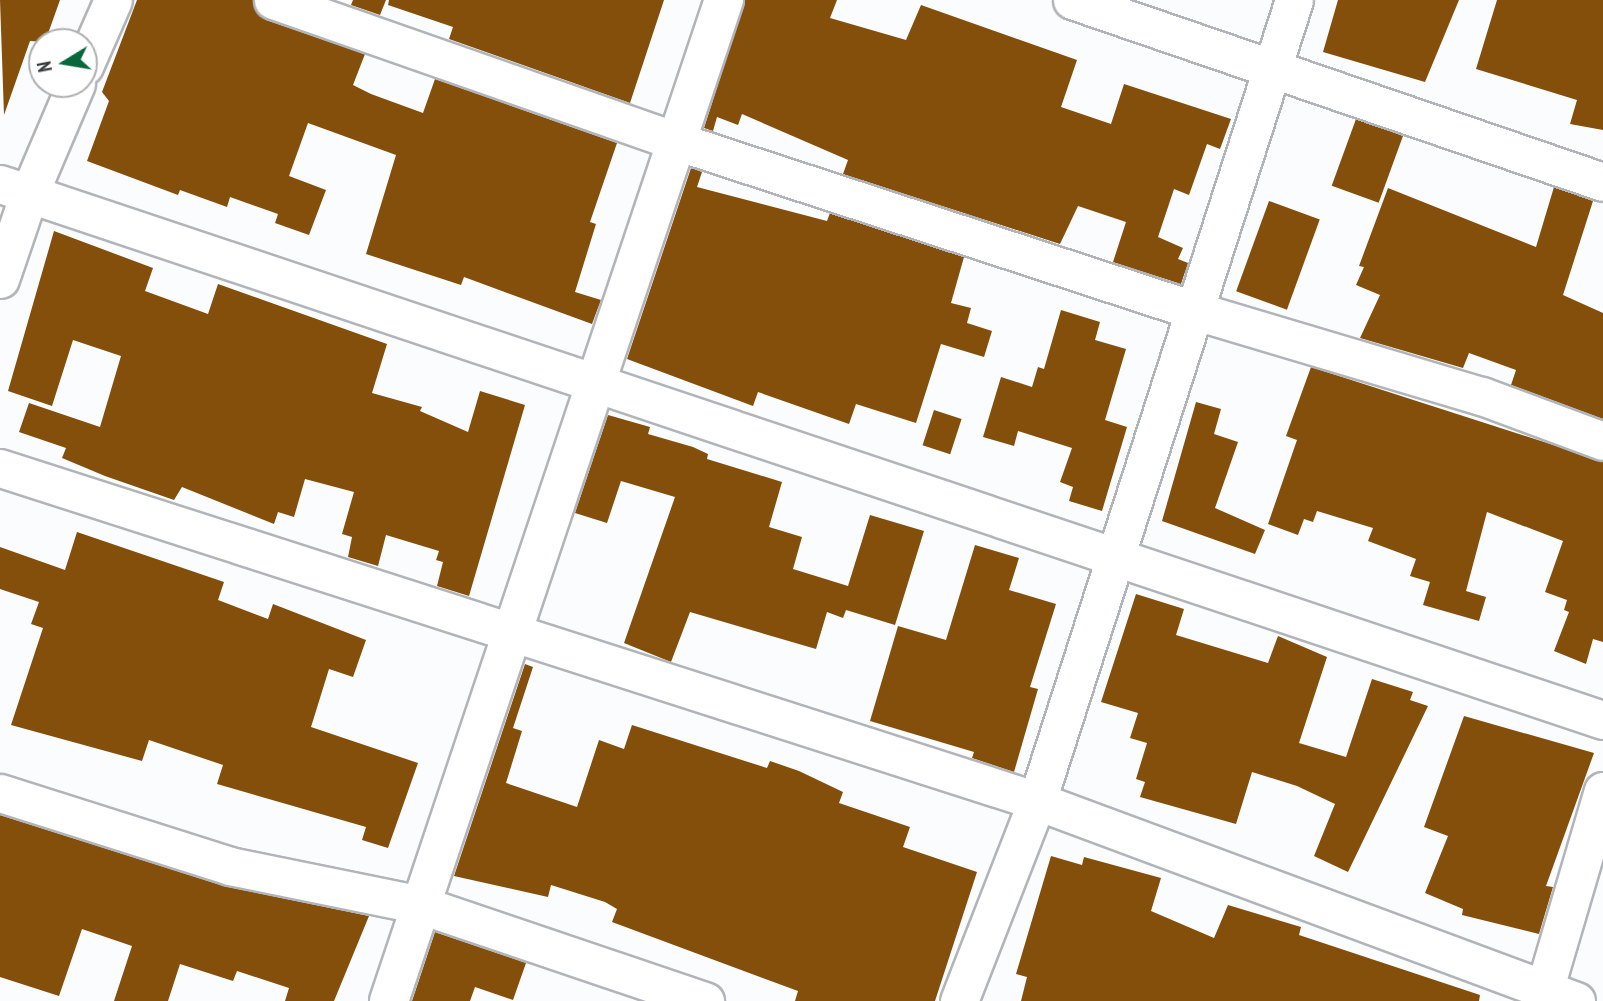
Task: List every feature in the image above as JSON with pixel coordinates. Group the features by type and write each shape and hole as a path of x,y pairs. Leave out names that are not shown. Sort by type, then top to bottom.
{"street":[{"path":"98,34 113,0"},
{"path":"273,0 677,141 1196,311 1482,396 1603,441"},
{"path":"389,1001 724,0"},
{"path":"1072,0 1269,70 1603,181"},
{"path":"959,1001 1037,801 1117,561 1269,70 1294,0"},
{"path":"0,279 14,189 68,98"},
{"path":"14,189 596,382 1117,561 1603,720"},
{"path":"0,468 1037,801 1554,998 1603,791"},
{"path":"0,793 230,866 421,905 705,1001"}],"building":[{"path":"0,0 60,0 50,28 28,28 28,47 4,115"},
{"path":"137,0 253,0 266,20 365,54 353,85 371,94 423,113 435,79 617,143 590,222 596,224 575,292 601,300 592,324 464,277 461,285 366,254 396,155 308,123 289,176 326,190 309,235 275,223 278,214 230,197 227,207 180,190 178,195 87,161 109,101 102,92"},
{"path":"353,0 386,0 380,15 351,5"},
{"path":"389,0 664,0 630,103 449,39 453,27 388,5"},
{"path":"745,0 837,0 830,18 906,40 921,5 1077,60 1061,107 1111,124 1124,84 1231,119 1220,149 1207,144 1189,195 1174,189 1158,237 1183,248 1178,259 1188,263 1181,284 1113,262 1126,222 1078,206 1060,244 843,174 848,160 742,114 738,125 717,117 713,131 704,128"},
{"path":"1338,0 1459,0 1425,82 1323,52"},
{"path":"1497,0 1603,0 1603,130 1570,124 1577,100 1476,69"},
{"path":"1356,119 1403,136 1379,203 1332,186"},
{"path":"691,168 702,172 697,187 827,221 830,213 964,257 951,303 971,308 967,323 992,331 984,357 941,344 916,423 856,404 849,424 758,392 753,406 627,359"},
{"path":"1554,187 1593,201 1563,295 1603,313 1603,419 1511,385 1516,370 1469,353 1463,368 1360,338 1380,295 1356,285 1364,267 1359,266 1388,188 1536,247"},
{"path":"1269,201 1320,219 1287,310 1236,291"},
{"path":"54,231 153,268 145,291 208,314 218,284 387,344 372,393 422,407 420,411 468,432 480,391 525,405 469,596 437,586 443,562 436,560 439,551 386,535 378,566 348,557 352,537 342,534 354,492 305,479 294,517 278,512 274,524 182,487 174,500 105,476 62,458 66,448 19,432 29,403 100,427 121,356 73,340 52,406 8,391"},
{"path":"1061,310 1100,322 1095,340 1126,349 1105,420 1127,427 1102,511 1069,501 1073,487 1060,482 1072,448 1018,431 1014,446 983,437 1001,377 1032,387 1038,367 1044,369"},
{"path":"1311,367 1603,461 1603,642 1593,639 1586,664 1554,651 1569,612 1564,610 1567,600 1545,592 1563,541 1487,512 1466,591 1486,597 1479,621 1423,605 1430,582 1410,576 1416,559 1368,541 1373,528 1317,511 1313,522 1304,519 1298,535 1268,524 1297,440 1286,436"},
{"path":"1196,402 1221,409 1214,434 1238,442 1215,508 1265,530 1255,554 1162,521"},
{"path":"934,410 962,419 950,454 923,445"},
{"path":"608,415 650,427 648,434 693,447 708,454 707,459 782,482 769,527 802,537 793,569 848,586 870,515 924,531 895,625 846,610 843,618 827,612 816,649 690,612 671,662 624,643 675,497 621,481 607,523 575,513"},
{"path":"77,532 224,582 218,600 268,619 273,604 366,640 353,677 329,669 311,727 418,763 388,848 362,840 366,827 217,784 223,765 149,740 142,761 11,725 43,628 31,624 39,602 0,589 0,547 65,570"},
{"path":"975,545 1019,558 1009,590 1056,604 1030,687 1038,689 1014,772 972,758 974,752 870,721 898,626 946,640"},
{"path":"1136,594 1184,609 1176,635 1268,663 1278,636 1327,657 1299,743 1346,757 1372,679 1413,692 1410,700 1428,706 1348,872 1314,856 1335,804 1297,786 1252,772 1236,824 1140,797 1145,782 1136,779 1147,743 1130,738 1138,713 1101,702"},
{"path":"525,664 533,667 513,728 522,731 506,783 577,807 599,740 624,749 632,725 767,768 770,761 799,771 843,792 839,803 910,827 903,847 977,872 935,1001 795,1001 798,991 612,922 617,909 605,902 551,885 548,897 454,876"},
{"path":"1464,716 1594,753 1546,886 1553,887 1539,934 1462,915 1463,909 1425,893 1448,836 1424,827"},
{"path":"0,815 224,886 369,916 334,1001 285,1001 289,988 237,971 233,981 180,964 168,1001 114,1001 132,946 82,929 59,996 0,977"},
{"path":"1051,856 1082,865 1084,857 1161,878 1151,911 1214,938 1228,905 1301,927 1299,935 1480,995 1479,1001 1021,1001 1027,977 1016,974"},
{"path":"435,932 526,963 513,1000 475,987 470,1001 412,1001"}]}
